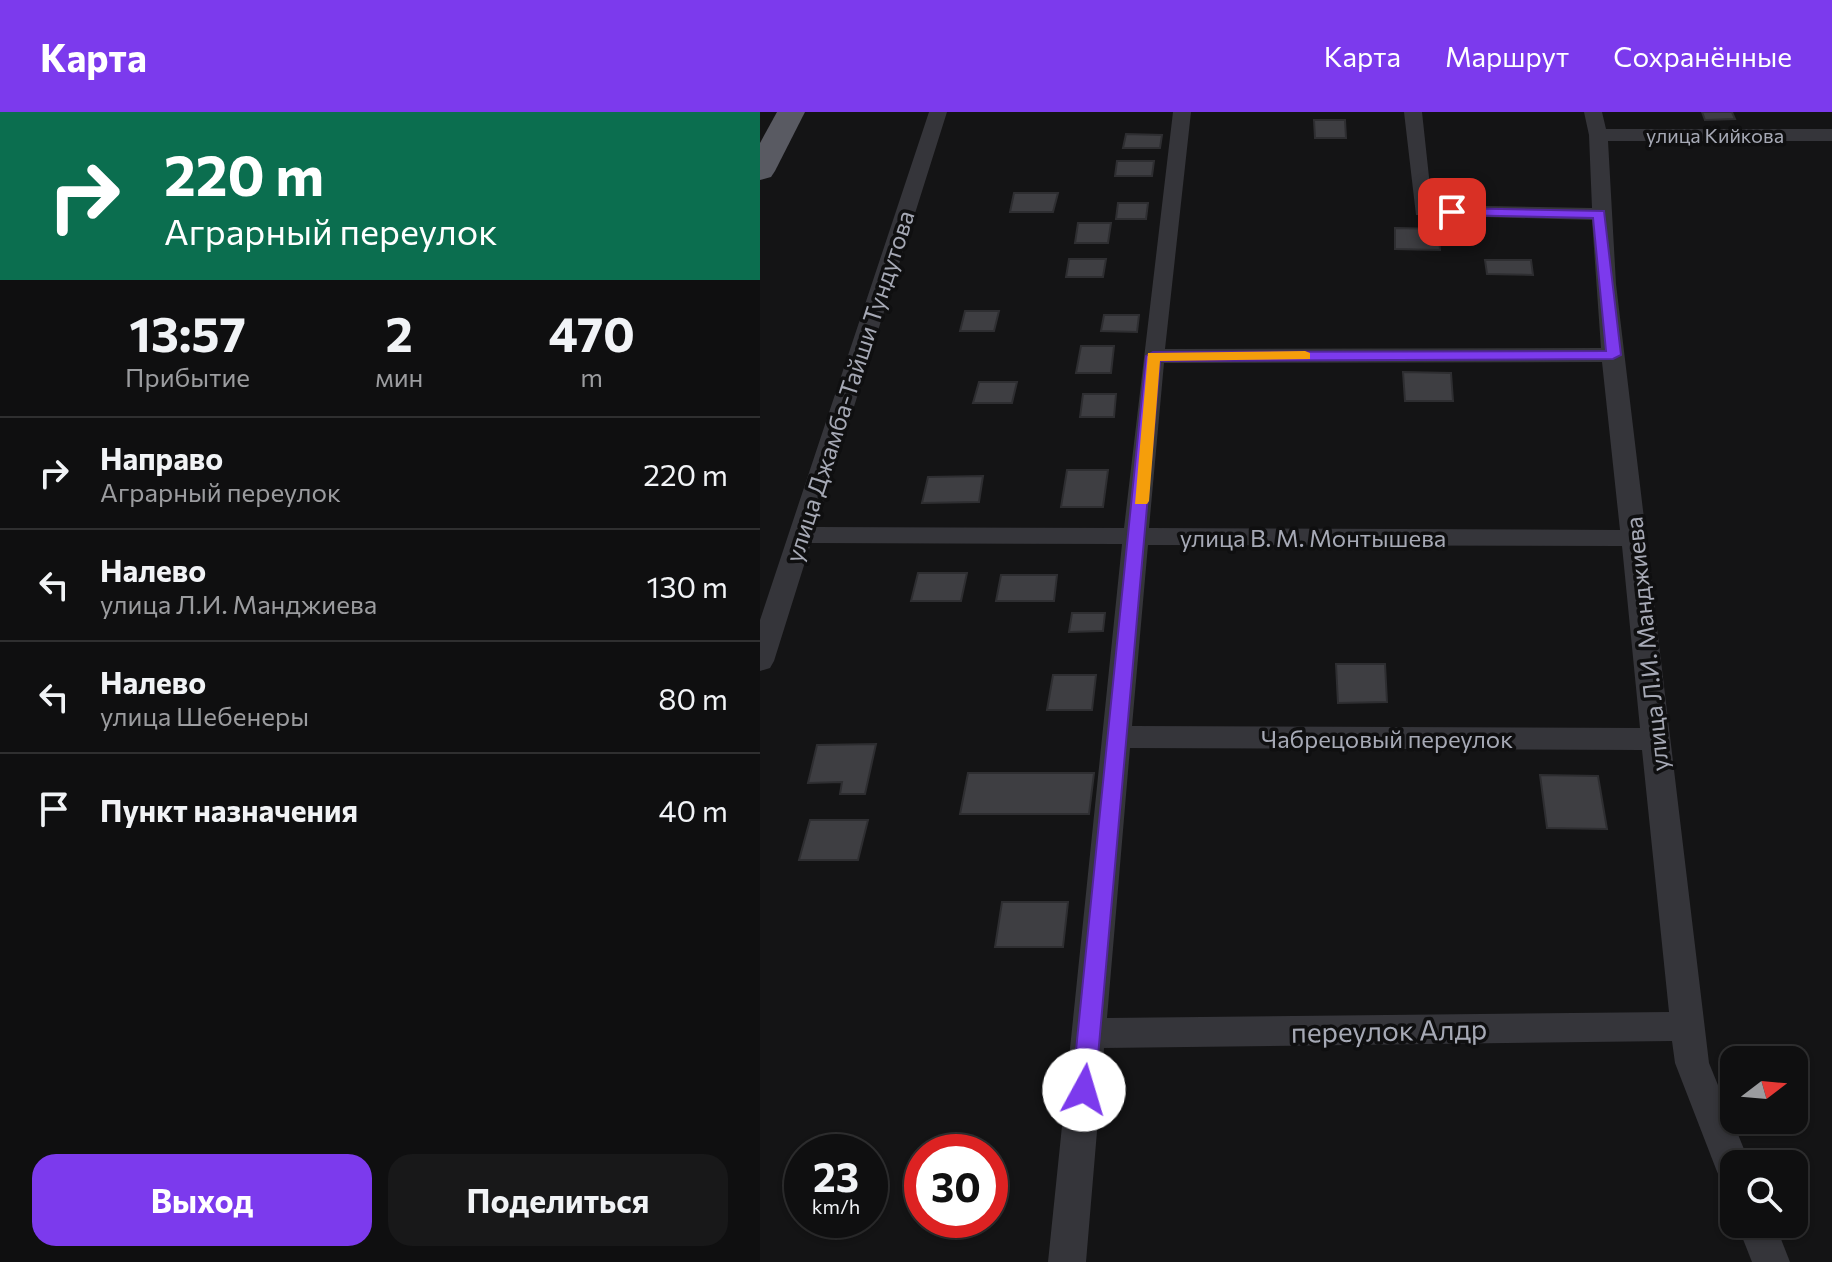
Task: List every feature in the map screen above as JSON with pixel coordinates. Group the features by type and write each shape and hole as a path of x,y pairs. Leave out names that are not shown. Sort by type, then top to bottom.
{"highway":[{"path":"760,171 791,112"}],"street":[{"name":"улица Джамба-Тайши Тундутова","path":"760,661 938,112"},
{"path":"1067,1262 1153,356 1182,112"},
{"path":"1413,112 1423,211 1600,214"},
{"name":"улица Л.И. Манджиева","path":"1595,123 1613,355 1692,1063 1726,1150"},
{"name":"улица Кийкова","path":"1595,123 1832,135"},
{"path":"1153,356 1613,355"},
{"name":"улица В. М. Монтышева","path":"801,535 1634,538"},
{"name":"Чабрецовый переулок","path":"1118,737 1656,739"},
{"name":"переулок Алдр","path":"1089,1033 1689,1026"},
{"path":"1762,1238 1771,1262"}],"building":[{"path":"1702,112 1732,112 1735,119 1705,120"},
{"path":"1314,120 1345,120 1346,138 1315,138"},
{"path":"1126,134 1162,135 1160,148 1123,148"},
{"path":"1117,161 1154,161 1152,176 1115,176"},
{"path":"1014,193 1058,193 1053,212 1010,212"},
{"path":"1118,203 1148,203 1146,219 1116,219"},
{"path":"1078,223 1111,223 1108,243 1075,243"},
{"path":"1395,228 1438,229 1440,250 1395,249"},
{"path":"1069,259 1106,259 1103,277 1066,277"},
{"path":"1485,260 1531,260 1533,275 1487,274"},
{"path":"965,311 999,311 994,331 960,331"},
{"path":"1104,315 1139,315 1137,332 1101,331"},
{"path":"1081,346 1114,346 1111,373 1076,373"},
{"path":"1403,372 1451,373 1453,401 1405,401"},
{"path":"979,382 1017,382 1012,403 973,403"},
{"path":"1083,394 1116,394 1114,417 1080,417"},
{"path":"1067,470 1108,470 1103,507 1061,507"},
{"path":"983,476 979,502 922,503 928,477"},
{"path":"918,573 967,573 961,601 911,601"},
{"path":"1001,575 1057,575 1054,601 996,601"},
{"path":"1072,613 1105,613 1103,631 1069,632"},
{"path":"1336,664 1385,664 1387,702 1338,703"},
{"path":"1053,675 1096,675 1092,710 1047,710"},
{"path":"876,744 865,794 840,794 842,782 808,783 817,745"},
{"path":"968,773 1094,773 1089,814 960,814"},
{"path":"1540,775 1598,776 1607,829 1547,828"},
{"path":"810,820 868,820 858,860 799,860"},
{"path":"1002,902 1068,902 1063,947 995,947"}],"slow traffic":[{"path":"1141,501 1153,356 1305,356"}],"route":[{"path":"1084,1090 1153,356 1613,355 1600,214 1452,212"}]}
